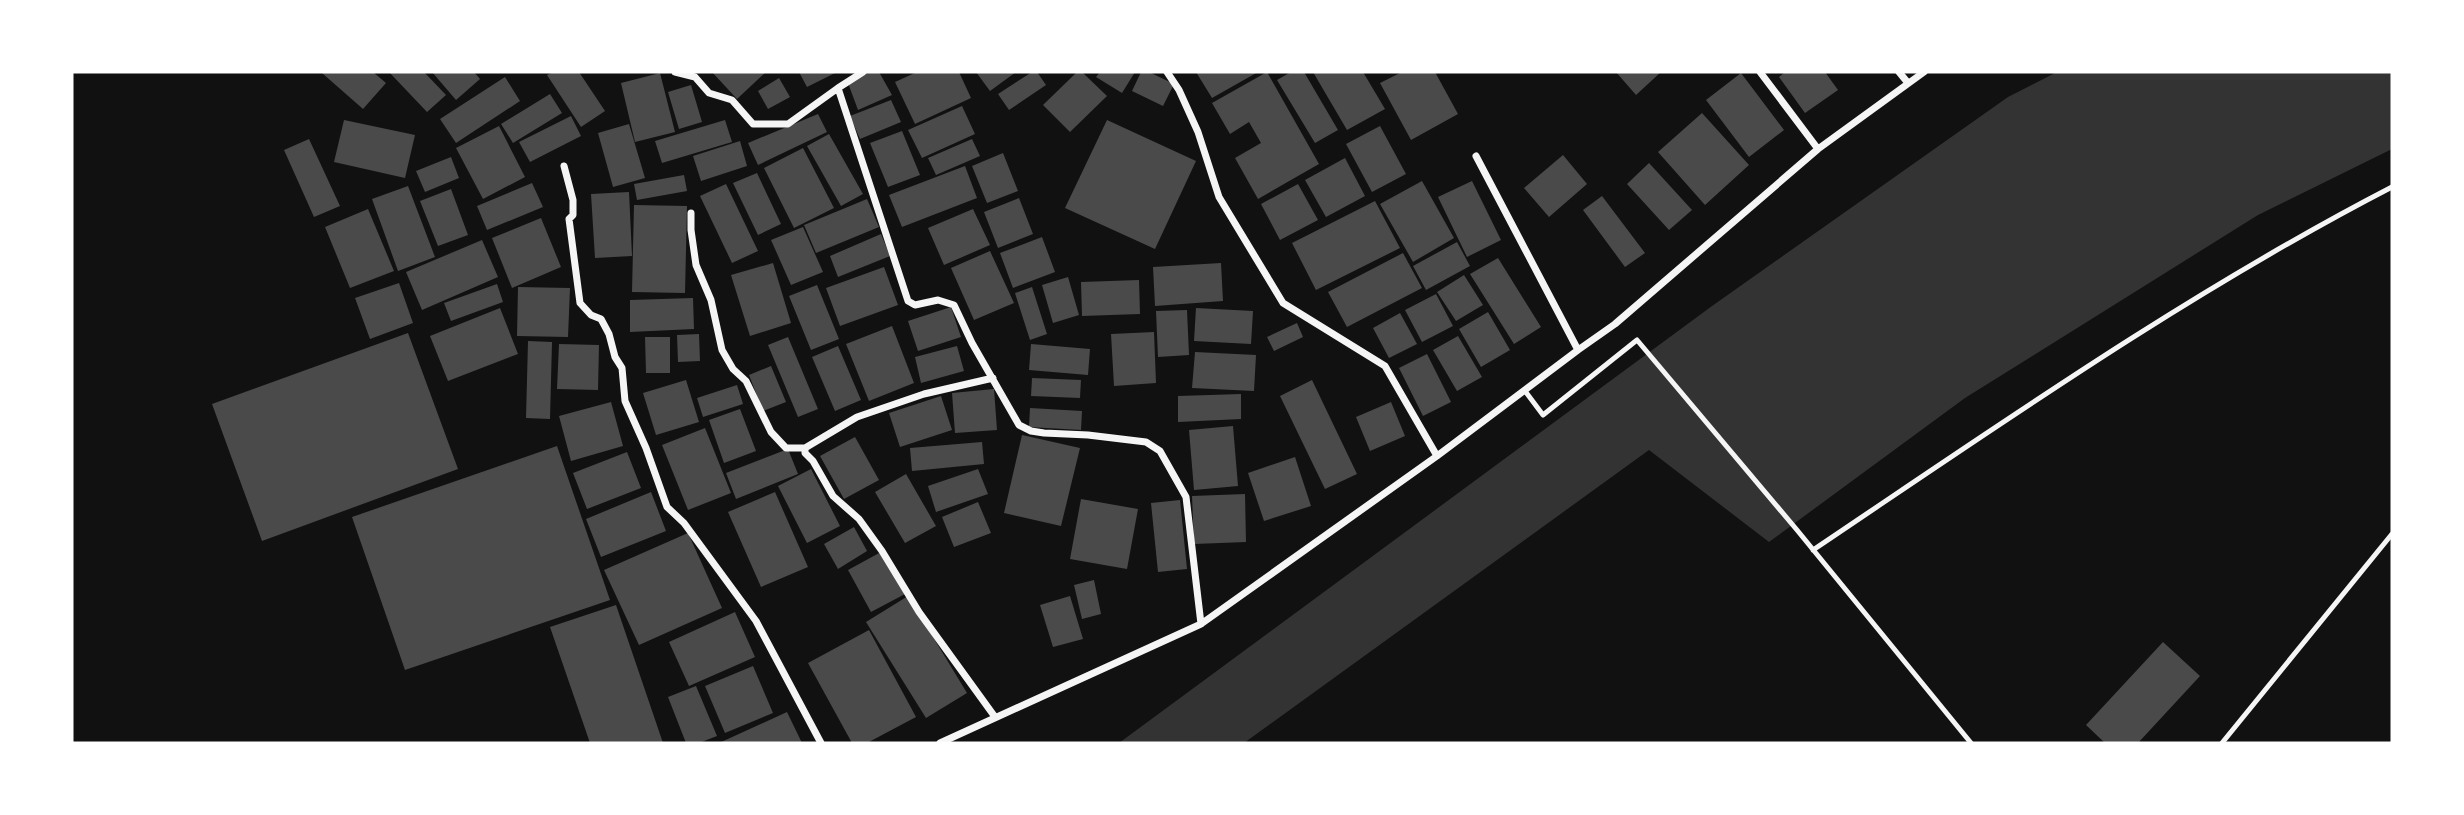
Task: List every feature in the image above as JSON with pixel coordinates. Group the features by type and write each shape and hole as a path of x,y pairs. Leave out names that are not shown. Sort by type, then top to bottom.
{"street":[{"path":"675,72 695,77 709,93 732,100 753,124 788,124 863,72"},
{"path":"1167,72 1179,90 1198,132 1219,197 1283,303 1378,360 1388,370 1437,456"},
{"path":"1760,72 1818,149"},
{"path":"1899,72 1908,83"},
{"path":"940,743 1201,624 1437,456 1615,324 1818,149 1924,72"},
{"path":"838,88 908,301 915,305 937,300 954,305 972,343 1019,425 1031,431 1146,442 1160,451 1186,497 1201,624"},
{"path":"1476,156 1578,350"},
{"path":"564,166 573,200 573,215 569,219 580,303 601,320 609,334 615,357 622,368 625,401 646,448 667,507 684,523 756,621 821,743"},
{"path":"691,213 696,265 710,300 722,351 733,369 746,382 771,432 786,448 805,448 857,417 925,394 993,378"},
{"path":"805,448 805,453 813,461 833,496 859,519 919,612 995,717"}],"lane":[{"path":"1813,550 2129,339 2314,228 2392,187"},
{"path":"1525,391 1543,415 1637,340 1971,743"},
{"path":"2222,743 2392,534"}],"shaded area":[{"path":"2057,72 2392,72 2392,149 2258,215 1965,398 1769,542 1649,450 1244,743 1119,743 1712,306 2008,97"}],"building":[{"path":"373,72 386,83 363,109 322,73"},
{"path":"389,72 424,72 446,95 427,112"},
{"path":"432,72 474,72 480,79 456,100"},
{"path":"553,72 579,72 605,111 581,127 547,75"},
{"path":"712,72 766,72 737,99"},
{"path":"799,72 837,72 807,87"},
{"path":"866,72 879,72 892,95 858,110 848,83"},
{"path":"917,72 959,72 971,98 915,124 895,82"},
{"path":"976,72 1016,72 990,91"},
{"path":"1032,72 1037,72 1046,85 1009,110 998,94"},
{"path":"1077,72 1082,72 1107,96 1070,132 1043,105"},
{"path":"1100,72 1135,72 1122,93 1096,77"},
{"path":"1141,72 1149,72 1174,84 1163,106 1132,91"},
{"path":"1196,72 1258,72 1212,98"},
{"path":"1267,72 1319,164 1258,199 1235,158 1261,143 1249,122 1230,134 1212,103"},
{"path":"1291,72 1304,72 1338,130 1315,143 1277,80"},
{"path":"1313,72 1363,72 1385,109 1347,130"},
{"path":"1402,72 1435,72 1458,114 1411,140 1380,83"},
{"path":"1616,72 1661,72 1636,95"},
{"path":"1785,72 1825,72 1838,90 1805,113 1779,77"},
{"path":"660,73 675,132 635,142 621,83"},
{"path":"1741,73 1784,130 1749,157 1706,100"},
{"path":"505,77 520,101 456,143 440,119"},
{"path":"779,78 790,97 768,109 758,91"},
{"path":"691,85 702,122 679,129 668,92"},
{"path":"550,94 562,113 513,143 501,124"},
{"path":"891,100 901,122 860,139 850,116"},
{"path":"962,106 975,134 922,158 908,130"},
{"path":"1702,113 1749,165 1705,205 1658,152"},
{"path":"818,114 827,132 758,165 748,143"},
{"path":"571,116 581,136 530,162 519,142"},
{"path":"344,120 415,135 405,178 334,162"},
{"path":"725,120 732,142 662,163 655,141"},
{"path":"1107,120 1196,161 1155,249 1065,208"},
{"path":"629,124 645,178 613,187 598,133"},
{"path":"499,126 525,177 483,199 456,148"},
{"path":"1380,126 1406,174 1372,192 1346,144"},
{"path":"902,131 920,175 888,187 870,143"},
{"path":"829,134 863,194 841,206 807,146"},
{"path":"309,139 340,206 314,217 284,150"},
{"path":"972,139 980,156 936,175 928,158"},
{"path":"740,141 747,166 701,181 693,156"},
{"path":"803,148 834,208 794,228 764,168"},
{"path":"1003,153 1018,191 987,203 972,166"},
{"path":"1563,155 1587,184 1549,217 1524,188"},
{"path":"451,157 459,178 425,192 416,171"},
{"path":"1345,158 1365,196 1326,217 1305,180"},
{"path":"1649,163 1692,210 1669,230 1627,184"},
{"path":"965,166 977,198 902,227 889,195"},
{"path":"757,173 781,224 758,235 733,183"},
{"path":"684,175 687,191 637,200 634,184"},
{"path":"1422,181 1454,238 1413,262 1380,204"},
{"path":"1472,181 1501,240 1467,257 1438,197"},
{"path":"532,183 543,207 487,230 477,206"},
{"path":"726,184 758,251 732,263 700,196"},
{"path":"1298,184 1318,220 1280,240 1261,204"},
{"path":"408,186 435,257 398,271 372,199"},
{"path":"451,189 468,235 438,246 420,201"},
{"path":"629,192 632,256 595,258 591,194"},
{"path":"1602,196 1645,253 1625,267 1583,210"},
{"path":"1019,198 1033,234 998,248 984,212"},
{"path":"867,199 879,227 816,253 804,225"},
{"path":"1375,201 1400,248 1316,290 1292,243"},
{"path":"634,205 687,206 685,293 632,292"},
{"path":"368,209 394,271 350,288 325,227"},
{"path":"973,209 990,245 944,265 928,228"},
{"path":"541,218 561,267 512,288 492,238"},
{"path":"803,227 823,272 791,285 771,240"},
{"path":"881,234 890,256 838,277 830,256"},
{"path":"1042,237 1055,272 1013,288 1000,253"},
{"path":"482,240 498,277 422,310 406,272"},
{"path":"1457,242 1470,266 1426,290 1413,266"},
{"path":"990,251 1014,303 974,320 951,268"},
{"path":"1403,253 1422,288 1347,327 1328,292"},
{"path":"1498,258 1541,327 1514,344 1470,274"},
{"path":"773,263 791,323 750,336 731,275"},
{"path":"1221,263 1223,301 1155,306 1153,267"},
{"path":"884,267 898,305 840,326 826,288"},
{"path":"1464,275 1483,305 1456,321 1437,292"},
{"path":"1068,277 1079,315 1053,323 1042,285"},
{"path":"1139,280 1140,314 1082,316 1081,282"},
{"path":"399,283 413,323 370,339 355,298"},
{"path":"497,284 503,302 451,321 444,303"},
{"path":"817,285 839,339 811,350 789,296"},
{"path":"518,287 570,288 568,337 517,336"},
{"path":"1032,287 1047,334 1030,340 1015,293"},
{"path":"1436,294 1453,326 1422,342 1405,310"},
{"path":"693,298 694,329 630,332 630,300"},
{"path":"951,307 961,337 918,351 908,321"},
{"path":"500,308 518,354 448,381 430,336"},
{"path":"1196,308 1253,311 1251,344 1194,341"},
{"path":"1187,310 1189,355 1158,357 1156,311"},
{"path":"1488,312 1510,350 1481,367 1459,329"},
{"path":"1400,313 1417,344 1389,358 1373,328"},
{"path":"1297,323 1303,337 1274,351 1267,337"},
{"path":"892,326 914,383 869,401 846,344"},
{"path":"1154,332 1156,383 1114,386 1111,334"},
{"path":"408,333 458,469 262,541 212,404"},
{"path":"699,334 700,361 678,362 677,335"},
{"path":"1458,336 1482,377 1457,391 1433,350"},
{"path":"645,337 670,337 670,373 646,373"},
{"path":"788,337 818,409 798,417 768,345"},
{"path":"528,341 552,342 550,419 526,418"},
{"path":"559,344 599,345 598,390 557,389"},
{"path":"1031,344 1090,349 1088,375 1029,370"},
{"path":"838,346 861,400 835,411 812,357"},
{"path":"957,346 964,371 921,383 915,357"},
{"path":"1195,352 1256,355 1254,391 1192,388"},
{"path":"1427,354 1451,402 1423,416 1399,368"},
{"path":"771,366 786,402 763,411 749,375"},
{"path":"1032,378 1081,380 1080,398 1031,396"},
{"path":"686,380 699,422 656,435 643,393"},
{"path":"1312,380 1357,474 1325,489 1280,396"},
{"path":"737,385 743,404 703,417 697,398"},
{"path":"994,389 997,430 955,433 952,393"},
{"path":"1241,394 1241,419 1178,422 1178,396"},
{"path":"941,396 952,430 900,447 889,413"},
{"path":"611,402 623,446 571,461 559,416"},
{"path":"1391,402 1405,436 1370,451 1356,417"},
{"path":"1030,408 1082,411 1081,430 1029,427"},
{"path":"740,409 756,451 724,463 709,420"},
{"path":"1233,426 1238,486 1194,490 1189,430"},
{"path":"705,428 731,493 688,510 662,445"},
{"path":"1022,435 1080,448 1061,526 1004,513"},
{"path":"855,437 879,480 844,499 820,456"},
{"path":"982,442 984,464 912,471 910,448"},
{"path":"557,446 610,600 405,670 352,517"},
{"path":"788,449 798,474 736,499 726,473"},
{"path":"627,452 641,488 587,509 573,473"},
{"path":"1295,457 1311,506 1264,521 1248,473"},
{"path":"811,469 840,526 807,543 778,486"},
{"path":"978,469 988,494 936,512 928,486"},
{"path":"906,474 936,526 905,543 875,492"},
{"path":"651,492 666,531 601,557 586,519"},
{"path":"775,492 808,567 761,587 728,512"},
{"path":"1245,494 1246,542 1194,544 1192,496"},
{"path":"1081,499 1138,509 1127,569 1070,559"},
{"path":"1180,500 1187,569 1158,572 1151,503"},
{"path":"978,502 991,533 954,547 942,517"},
{"path":"854,527 867,551 838,569 824,544"},
{"path":"688,533 722,608 639,645 604,570"},
{"path":"881,552 905,594 871,612 848,570"},
{"path":"1094,580 1101,614 1082,619 1074,585"},
{"path":"908,596 967,693 926,718 866,622"},
{"path":"1070,596 1083,639 1053,647 1040,605"},
{"path":"616,605 663,743 590,743 550,627"},
{"path":"735,612 755,657 689,686 669,642"},
{"path":"869,630 916,717 867,743 852,743 808,663"},
{"path":"2163,642 2200,676 2138,743 2105,743 2086,725"},
{"path":"753,666 773,713 725,733 705,686"},
{"path":"696,686 717,736 699,743 686,743 668,697"},
{"path":"787,712 802,743 719,743"}]}
